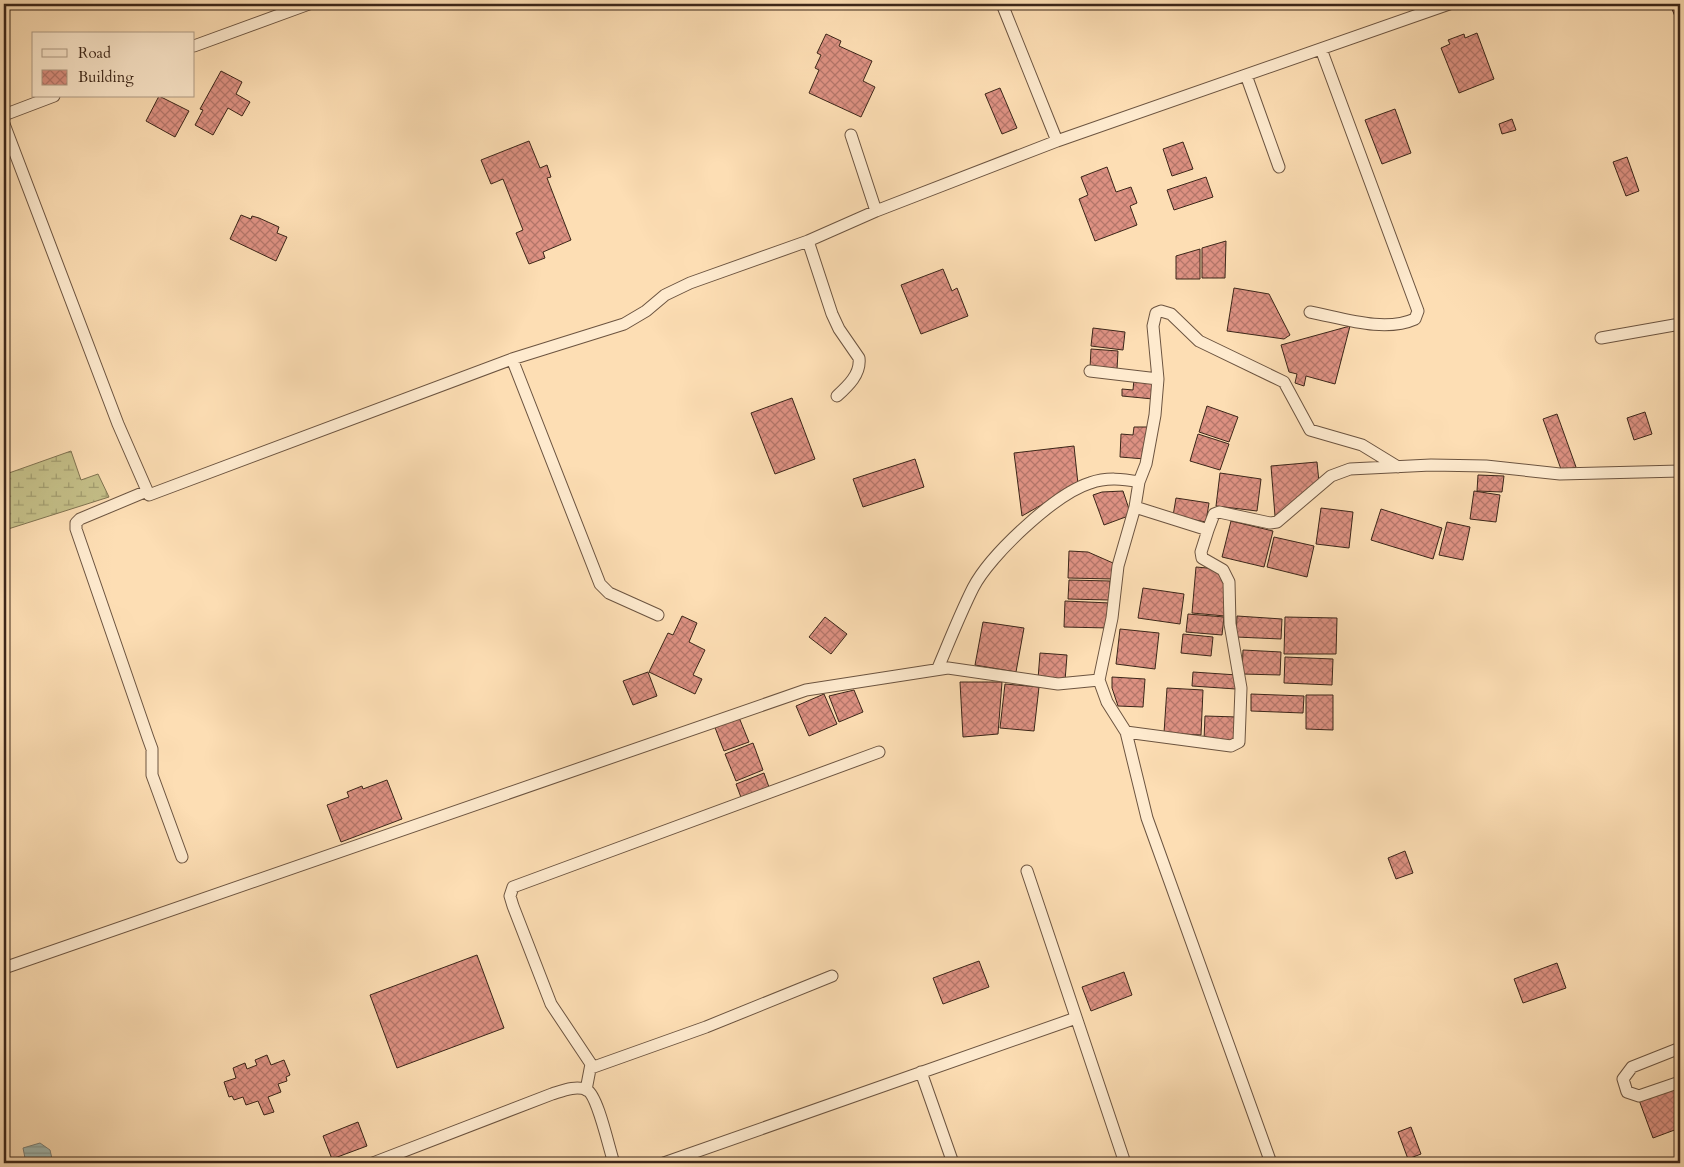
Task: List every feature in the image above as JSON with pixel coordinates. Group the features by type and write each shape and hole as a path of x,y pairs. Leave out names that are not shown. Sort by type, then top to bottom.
{"street":[{"path":"195,46 310,4"},
{"path":"1002,4 1057,141"},
{"path":"4,124 118,424 149,495 512,359 624,324 675,289 808,241 876,211 1057,141 1448,4"},
{"path":"1310,312 1369,323 1395,324 1415,319 1418,310 1321,49"},
{"path":"1246,75 1279,167"},
{"path":"4,115 49,98"},
{"path":"851,135 876,211"},
{"path":"808,241 832,314 839,329 859,358 860,363 852,381 837,396"},
{"path":"1271,1163 1147,818 1126,732 1107,702 1099,680 1112,618 1118,566 1135,508 1139,482 1148,454 1155,415 1158,379 1153,326 1156,313 1161,311 1176,317 1194,337 1204,344 1239,358 1284,382 1310,430 1362,446 1398,466"},
{"path":"1602,338 1680,324"},
{"path":"512,359 600,584 609,593 658,615"},
{"path":"1090,371 1158,379"},
{"path":"1126,732 1231,746 1239,742 1241,688 1230,624 1229,582 1223,570 1202,558 1201,552 1208,530 1217,512 1270,523 1277,522 1336,474 1350,469 1398,466 1486,466 1560,474 1680,471"},
{"path":"938,668 973,587 1024,528 1081,486 1106,479 1139,482"},
{"path":"147,491 80,518 76,523 76,529 150,744 152,775 182,857"},
{"path":"1135,508 1208,530"},
{"path":"4,968 806,690 938,668 958,669 1058,684 1099,680"},
{"path":"586,1090 591,1068 585,1053 551,1004 513,906 510,896 513,888 879,752"},
{"path":"1027,871 1125,1163"},
{"path":"591,1068 706,1027 832,976"},
{"path":"664,1163 1076,1018"},
{"path":"1680,1048 1632,1067 1623,1079 1627,1092 1639,1096 1680,1082"},
{"path":"921,1072 953,1163"},
{"path":"373,1163 572,1088 586,1090 595,1100 614,1163"}],"green space":[{"path":"71,451 81,480 98,474 109,497 5,530 4,509 9,473"}],"water":[{"path":"40,1143 50,1150 53,1163 26,1163 23,1148"}],"building":[{"path":"1670,4 1680,4 1680,29"},
{"path":"1477,33 1494,79 1459,93 1441,48 1450,44 1448,40 1464,34 1465,38"},
{"path":"826,34 841,41 839,46 872,61 863,81 875,87 861,117 809,93 819,70 815,68 821,55 817,53"},
{"path":"221,71 242,82 236,94 250,102 242,116 228,108 213,135 195,125 203,110 200,109"},
{"path":"1000,88 1017,128 1002,134 985,94"},
{"path":"158,98 163,98 189,111 175,137 146,121"},
{"path":"1395,109 1411,153 1382,164 1365,120"},
{"path":"1512,119 1516,130 1502,134 1499,124"},
{"path":"529,141 540,168 547,165 551,177 547,178 571,240 543,252 545,258 529,264 516,233 523,230 503,179 491,184 481,160"},
{"path":"1183,142 1193,169 1172,176 1163,149"},
{"path":"1627,157 1639,191 1626,196 1613,162"},
{"path":"1107,167 1116,192 1131,187 1137,203 1130,206 1137,225 1095,241 1079,199 1088,195 1081,177"},
{"path":"1206,177 1213,197 1174,210 1167,190"},
{"path":"241,215 251,219 252,216 259,218 279,227 277,233 287,237 276,261 230,239"},
{"path":"1226,241 1225,278 1202,278 1202,248"},
{"path":"1200,249 1200,279 1176,279 1176,256"},
{"path":"943,269 952,291 957,288 968,316 921,334 901,285"},
{"path":"1234,288 1269,294 1290,335 1284,339 1227,331"},
{"path":"1350,326 1335,384 1306,376 1304,386 1295,383 1297,374 1289,372 1281,345"},
{"path":"1093,328 1125,332 1123,350 1091,346"},
{"path":"1091,349 1118,351 1117,370 1090,368"},
{"path":"1134,379 1155,380 1153,399 1122,396 1122,389 1133,390"},
{"path":"792,398 815,459 775,474 751,413"},
{"path":"1207,406 1238,417 1229,442 1199,432"},
{"path":"1645,412 1652,434 1634,440 1627,418"},
{"path":"1557,414 1576,467 1562,472 1543,419"},
{"path":"1134,427 1147,427 1145,459 1120,457 1121,434 1133,435"},
{"path":"1198,434 1229,444 1220,470 1190,461"},
{"path":"1074,446 1078,484 1022,516 1014,453"},
{"path":"915,459 924,487 863,507 853,479"},
{"path":"1317,462 1319,482 1275,516 1271,466"},
{"path":"1220,473 1261,479 1257,511 1216,506"},
{"path":"1478,475 1504,476 1502,492 1477,491"},
{"path":"1123,491 1131,515 1104,525 1093,495 1102,492"},
{"path":"1474,491 1500,495 1496,522 1470,519"},
{"path":"1176,498 1209,503 1206,522 1173,516"},
{"path":"1321,508 1353,512 1349,548 1316,544"},
{"path":"1381,509 1442,528 1433,559 1371,540"},
{"path":"1231,521 1273,531 1264,567 1222,557"},
{"path":"1447,522 1470,527 1463,560 1439,555"},
{"path":"1274,537 1314,546 1307,577 1267,567"},
{"path":"1069,551 1088,552 1113,563 1113,579 1068,578"},
{"path":"1196,567 1218,569 1228,582 1225,616 1192,613"},
{"path":"1069,580 1110,581 1109,600 1068,599"},
{"path":"1143,588 1184,594 1180,624 1138,618"},
{"path":"1065,601 1110,603 1109,628 1064,627"},
{"path":"1188,614 1224,617 1222,635 1186,632"},
{"path":"682,616 697,623 689,642 705,650 693,675 702,679 695,694 649,672 668,633 673,635"},
{"path":"1237,616 1282,619 1281,639 1236,637"},
{"path":"825,617 847,634 831,654 809,637"},
{"path":"1285,617 1337,618 1336,654 1284,654"},
{"path":"983,622 1024,628 1016,672 975,665"},
{"path":"1120,629 1159,633 1155,669 1116,664"},
{"path":"1183,634 1213,637 1211,656 1181,653"},
{"path":"1243,650 1281,652 1280,675 1242,674"},
{"path":"1040,653 1067,655 1065,681 1038,679"},
{"path":"1285,657 1333,659 1332,685 1284,683"},
{"path":"648,672 657,696 633,705 623,681"},
{"path":"1193,672 1237,675 1236,689 1192,686"},
{"path":"1112,677 1145,679 1143,707 1118,706 1112,688"},
{"path":"960,682 1002,682 998,734 963,737"},
{"path":"1005,684 1039,687 1034,731 1000,728"},
{"path":"1167,688 1203,690 1201,735 1164,733"},
{"path":"854,690 863,712 839,722 829,696"},
{"path":"824,694 837,724 809,736 796,706"},
{"path":"1251,694 1304,696 1303,713 1251,711"},
{"path":"1306,695 1333,695 1333,730 1306,729"},
{"path":"738,715 749,742 724,751 714,725"},
{"path":"1205,716 1238,717 1237,741 1204,740"},
{"path":"753,743 763,770 736,781 725,754"},
{"path":"764,773 770,790 742,800 736,784"},
{"path":"387,780 402,819 341,842 327,805 349,797 347,792 362,786 363,789"},
{"path":"1405,851 1413,873 1396,879 1388,858"},
{"path":"477,955 504,1028 397,1068 370,995"},
{"path":"979,961 989,987 943,1004 933,978"},
{"path":"1557,963 1566,988 1523,1003 1514,979"},
{"path":"1124,972 1132,995 1091,1011 1082,987"},
{"path":"267,1055 271,1065 284,1060 290,1075 286,1077 287,1081 278,1084 281,1092 268,1097 274,1112 264,1115 258,1101 246,1105 243,1097 234,1100 232,1096 229,1097 224,1082 236,1078 233,1068 245,1063 247,1069 257,1065 255,1060"},
{"path":"1680,1085 1680,1128 1653,1138 1639,1100"},
{"path":"358,1122 367,1146 332,1159 323,1136"},
{"path":"1411,1127 1421,1154 1408,1159 1398,1132"}]}
